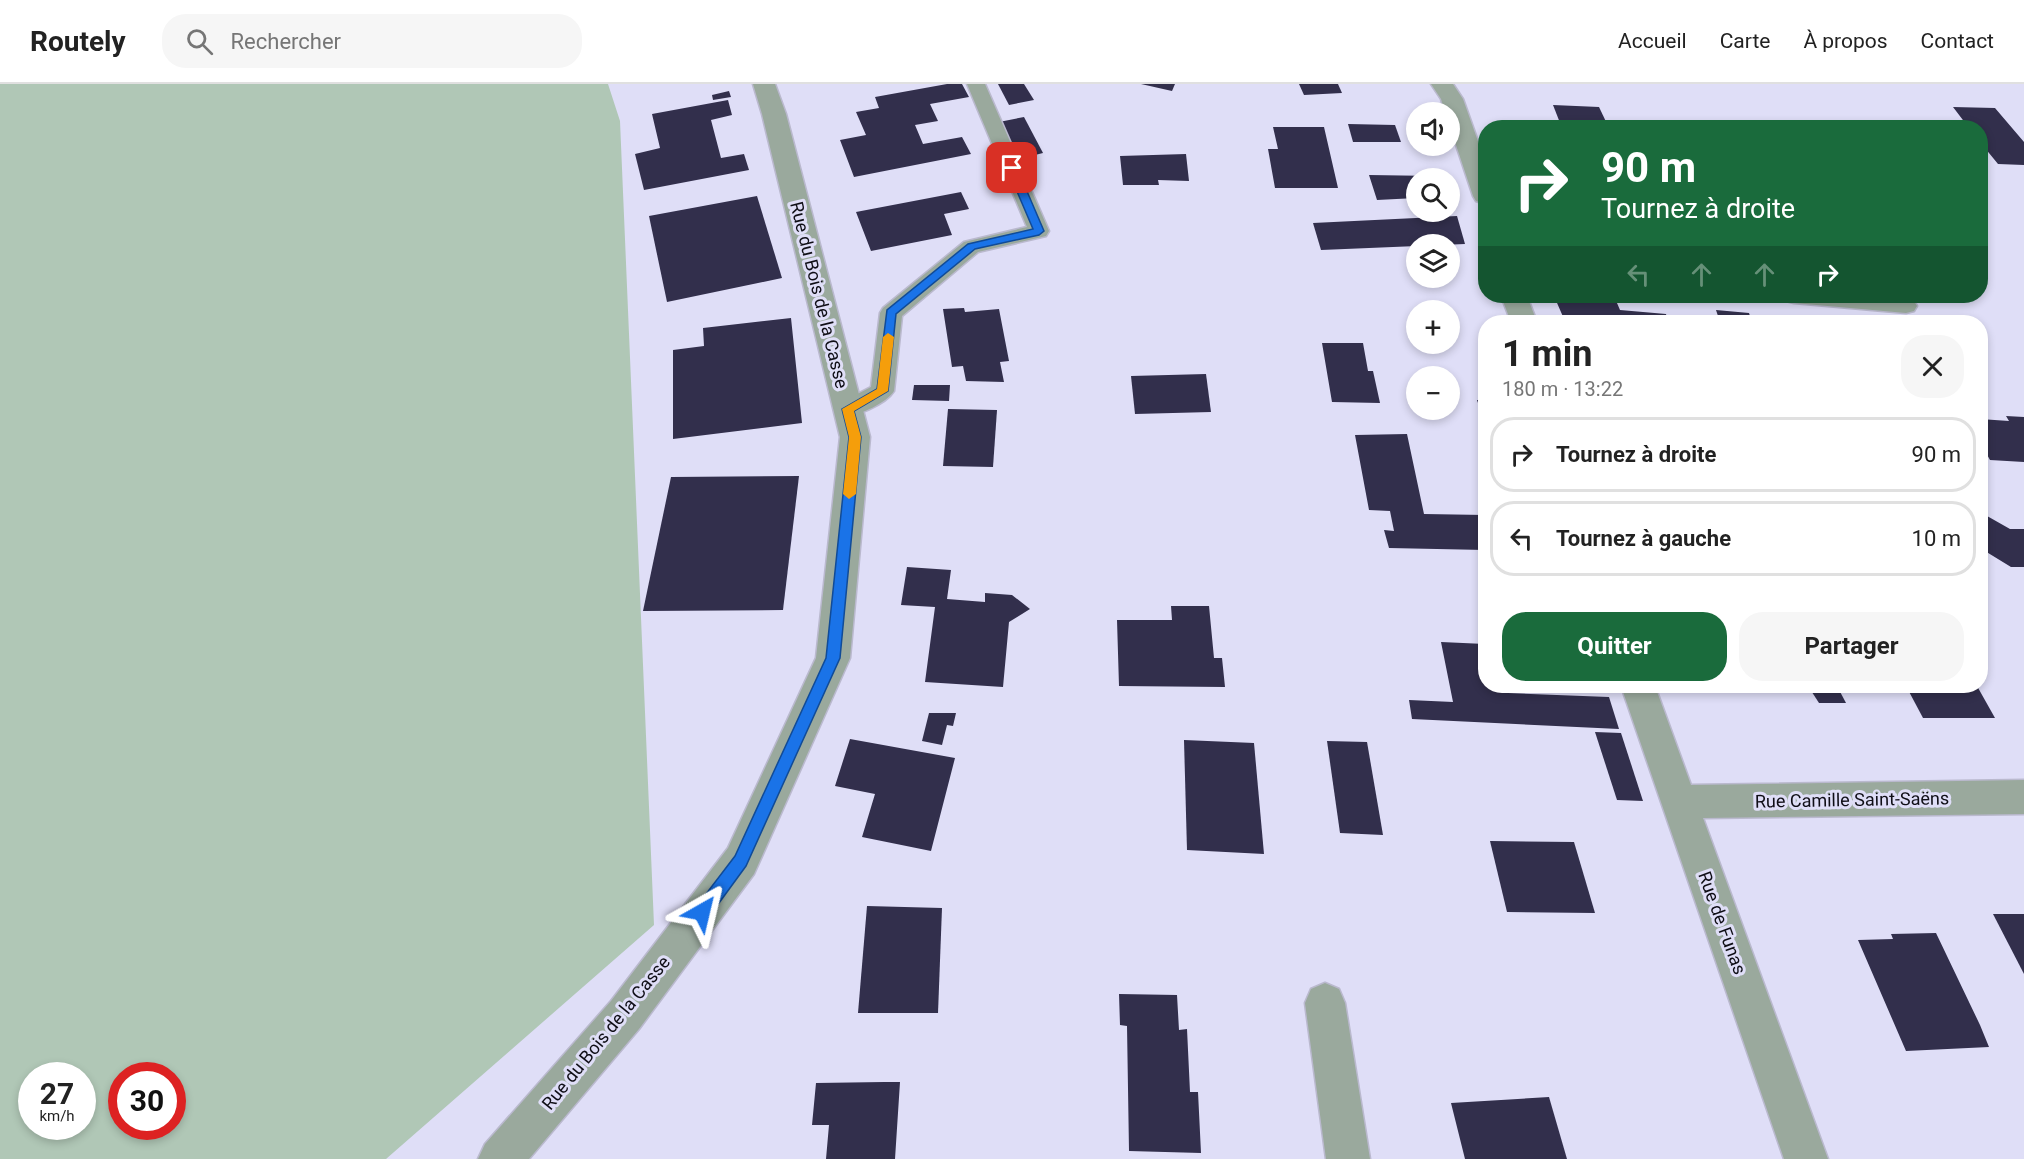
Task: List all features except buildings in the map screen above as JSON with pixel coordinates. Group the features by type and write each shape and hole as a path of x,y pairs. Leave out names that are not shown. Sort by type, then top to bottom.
{"street":[{"name":"Rue du Bois de la Casse","path":"500,1159 625,1015 741,861 833,658 855,437 774,114 764,84"},
{"path":"1442,84 1452,99 1478,175"},
{"name":"Rue de Funas","path":"1641,693 1806,1159"},
{"name":"Rue Camille Saint-Saëns","path":"1680,802 2024,797"},
{"path":"1324,1003 1348,1159"}],"lane":[{"path":"848,409 882,391 891,313 972,247 1039,231 976,84"},
{"path":"1872,303 1906,306"}],"green space":[{"path":"0,84 608,84 620,121 654,925 386,1159 0,1159"}],"slow traffic":[{"path":"849,494 855,437 848,409 882,391 888,337"}],"route":[{"path":"702,912 741,861 833,658 855,437 848,409 882,391 891,313 972,247 1039,231 1012,168"}]}
